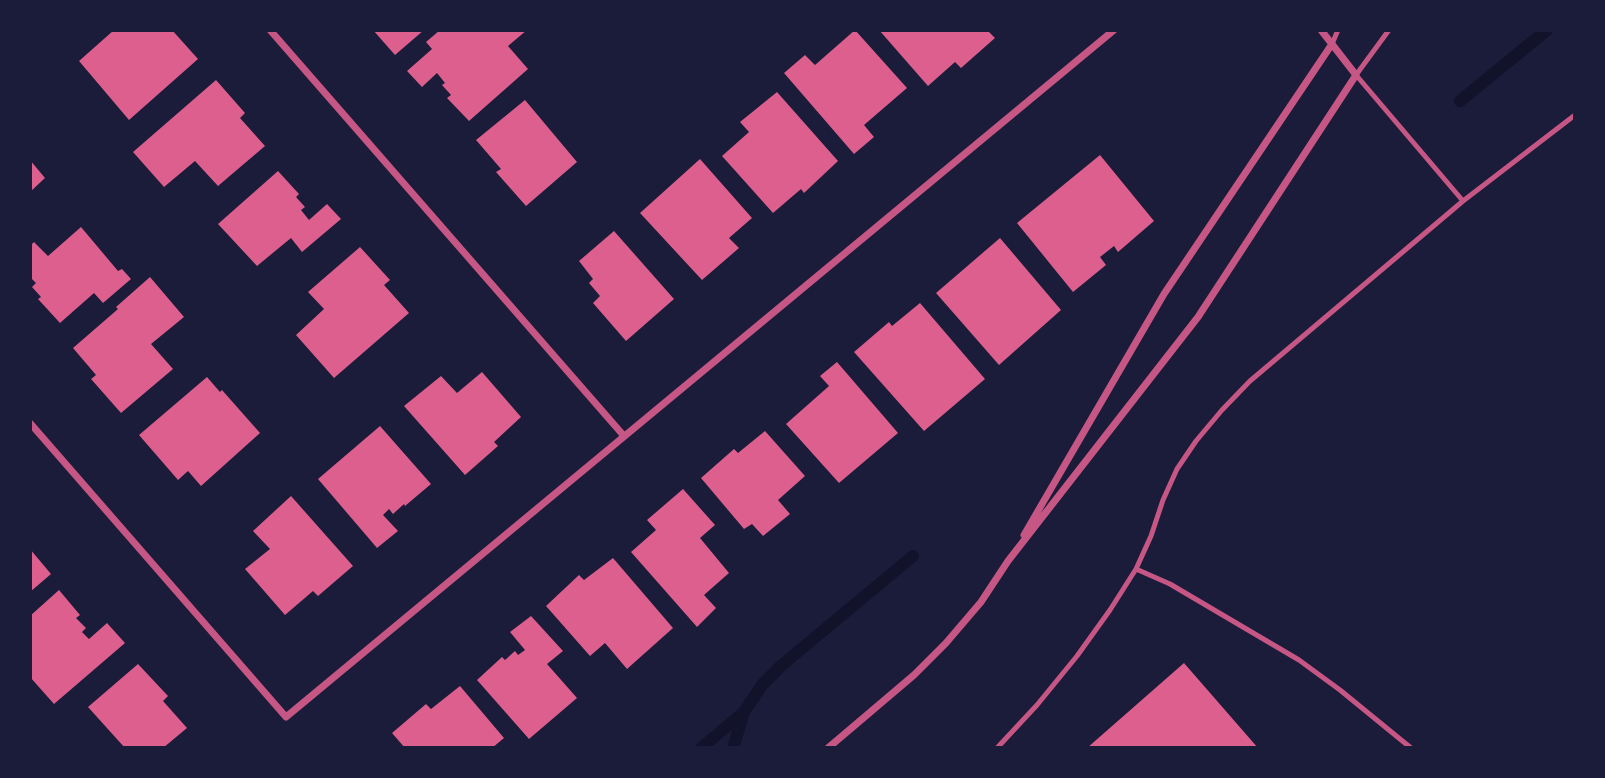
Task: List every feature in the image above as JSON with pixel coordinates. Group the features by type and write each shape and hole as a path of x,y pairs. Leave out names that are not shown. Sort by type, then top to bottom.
{"street":[{"path":"270,30 624,436"},
{"path":"30,424 286,717 1114,30"},
{"path":"1008,561 1198,317 1356,75 1321,30"},
{"path":"828,748 914,675 981,602 1008,561 1164,294 1332,44"}],"lane":[{"path":"1332,44 1338,30"},
{"path":"1389,30 1356,75 1463,201"},
{"path":"997,748 1037,705 1110,610 1136,569 1177,469 1196,440 1222,410 1250,381 1463,201 1575,115"},
{"path":"1136,569 1170,584 1299,660 1411,748"}],"building":[{"path":"114,30 172,30 198,59 129,120 79,61"},
{"path":"373,30 424,30 395,55"},
{"path":"440,30 527,30 508,46 528,69 469,121 447,98 451,95 442,85 445,83 437,73 422,87 407,71 432,49 426,42"},
{"path":"855,30 907,88 864,125 874,137 854,154 784,73 805,55 815,65"},
{"path":"879,30 987,30 995,38 961,68 955,62 928,86"},
{"path":"216,80 245,113 240,118 265,146 218,186 195,161 164,187 133,152"},
{"path":"777,92 838,161 804,193 801,189 773,213 722,156 749,132 740,122"},
{"path":"525,100 577,162 526,206 496,172 501,169 476,140"},
{"path":"1100,155 1154,221 1118,252 1114,246 1100,257 1106,265 1073,292 1017,223"},
{"path":"700,159 752,218 729,238 739,248 702,280 640,213"},
{"path":"30,160 45,178 30,192"},
{"path":"278,171 299,194 296,197 305,207 301,210 309,220 327,204 341,219 302,252 291,238 257,266 218,224"},
{"path":"81,227 118,271 122,269 131,279 103,303 94,293 60,323 38,299 41,297 32,287 36,283 30,277 30,246 34,242 48,256"},
{"path":"614,231 674,299 626,341 593,303 600,296 589,283 593,279 579,261"},
{"path":"1000,238 1061,310 999,365 936,293"},
{"path":"360,247 390,280 384,285 409,313 334,378 296,335 324,309 308,292"},
{"path":"150,277 184,317 151,344 173,369 121,413 91,379 96,375 73,348"},
{"path":"920,303 985,379 924,431 854,352 889,322 892,326"},
{"path":"837,362 898,433 839,483 786,424 829,386 820,376"},
{"path":"482,372 521,417 494,442 498,446 465,475 404,406 441,376 457,393"},
{"path":"207,377 260,433 201,486 188,471 178,480 139,435"},
{"path":"380,426 431,484 393,514 389,509 383,515 398,531 377,548 318,479"},
{"path":"765,431 805,476 778,500 790,514 763,536 752,524 744,529 701,478 734,449 738,453"},
{"path":"683,489 715,525 700,538 729,573 704,595 716,608 697,627 631,552 656,530 647,520"},
{"path":"291,496 353,566 318,596 313,591 285,615 245,569 270,549 253,531"},
{"path":"30,549 51,574 30,592"},
{"path":"613,558 673,628 627,669 605,643 590,656 546,606 579,575 584,580"},
{"path":"59,590 80,615 76,618 86,628 82,632 89,639 107,623 125,643 54,704 30,677 30,616"},
{"path":"531,616 563,651 547,664 577,698 529,739 477,680 502,657 505,660 515,651 518,655 525,650 510,632"},
{"path":"1184,663 1258,748 1087,748"},
{"path":"138,664 168,696 163,701 187,728 163,748 125,748 88,707"},
{"path":"460,686 504,738 492,748 405,748 392,733 426,704 431,709"}],"waterway":[{"path":"1460,101 1547,30"},
{"path":"701,748 744,712 762,685 782,665 913,556"},
{"path":"733,748 744,712"}]}
